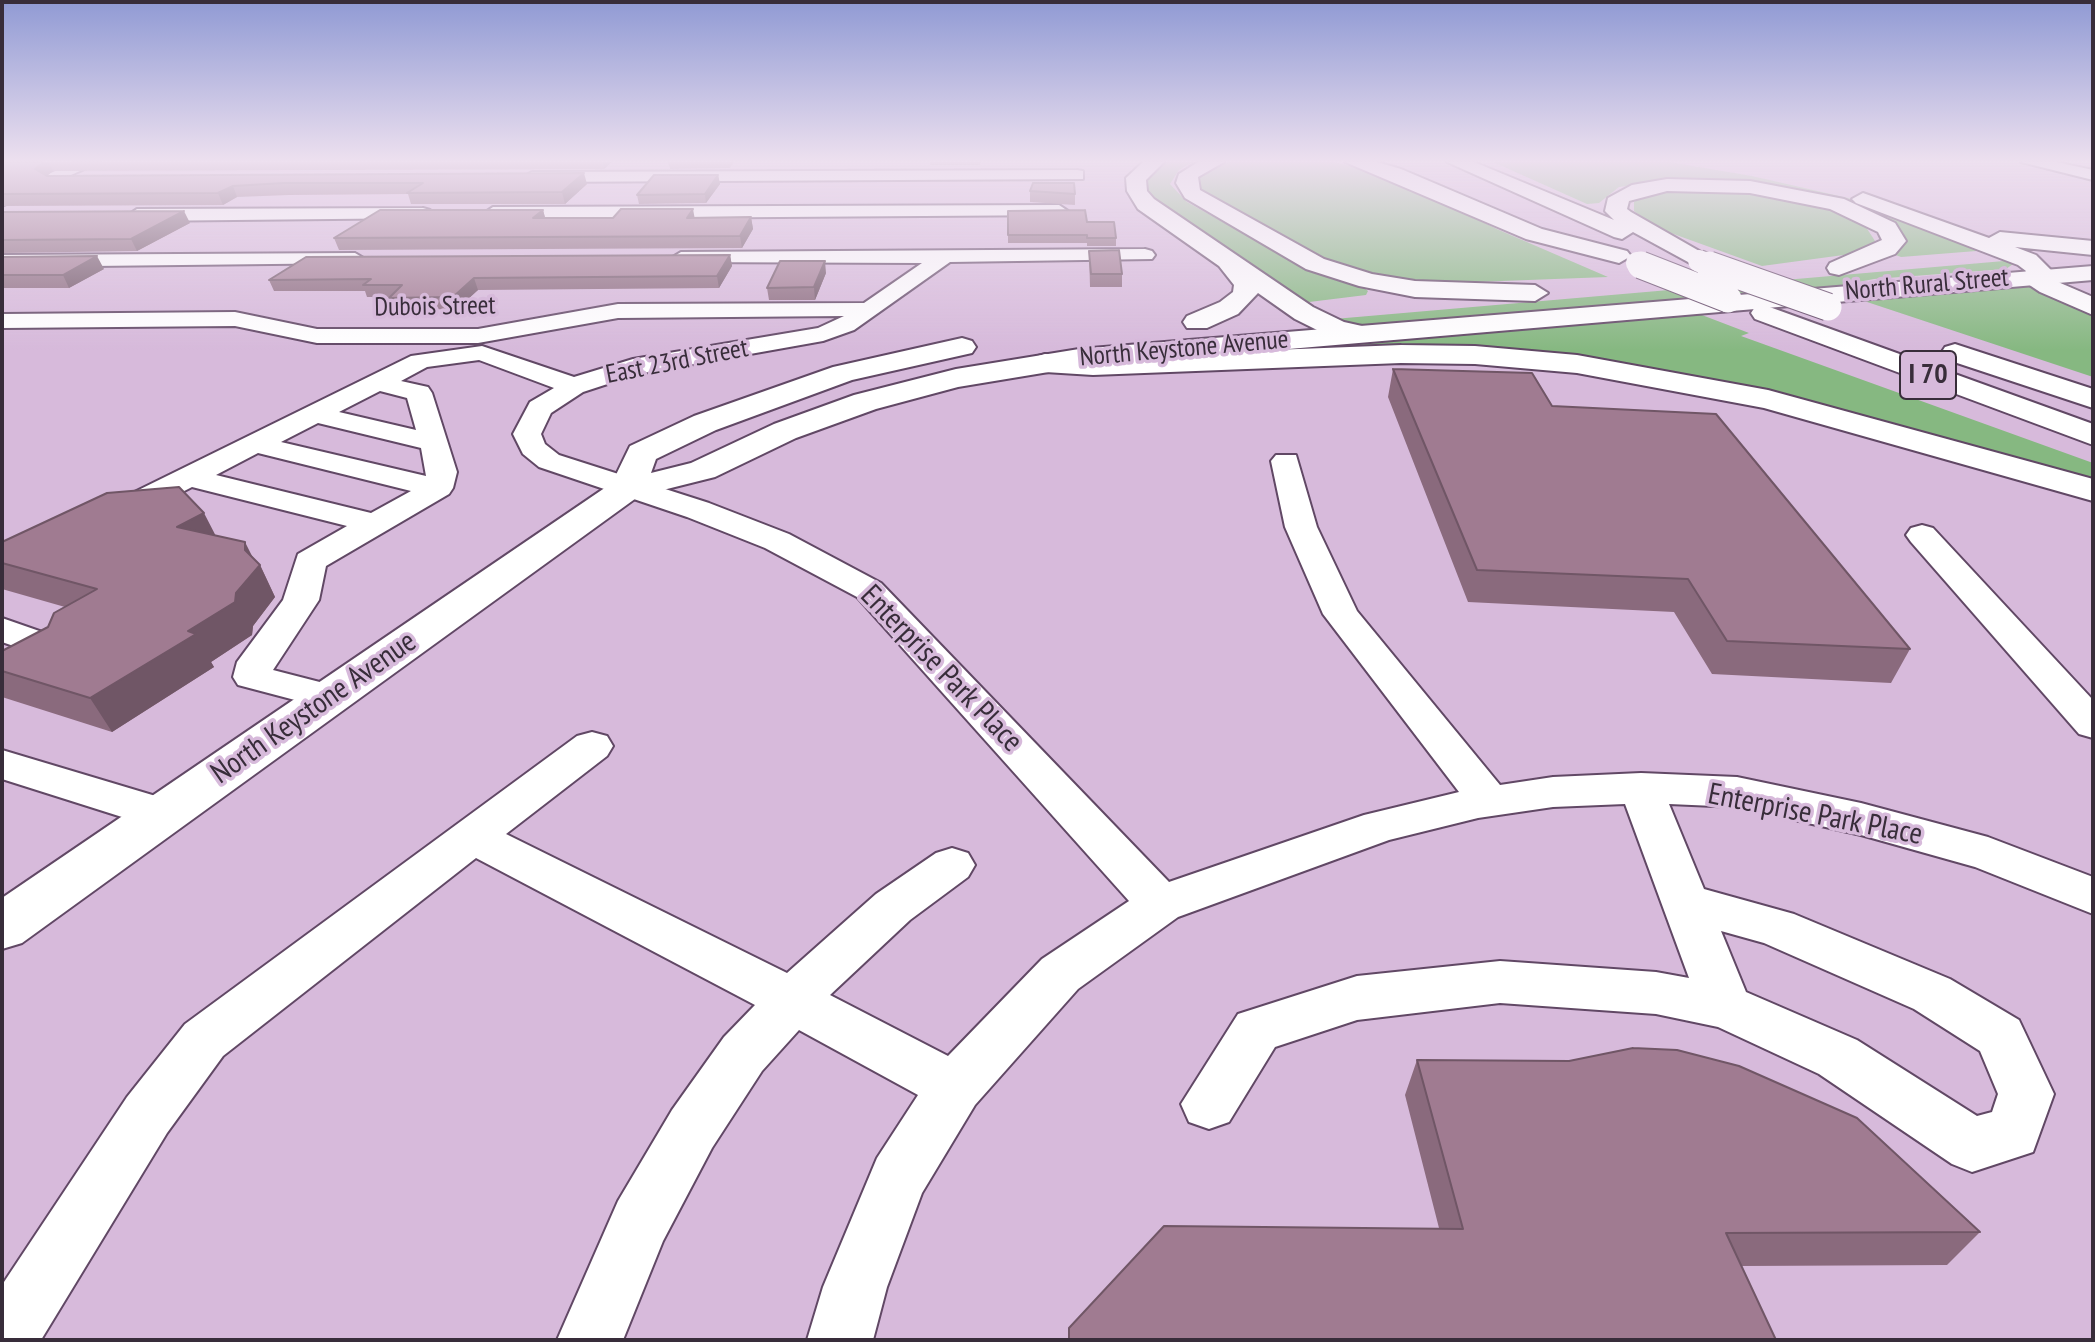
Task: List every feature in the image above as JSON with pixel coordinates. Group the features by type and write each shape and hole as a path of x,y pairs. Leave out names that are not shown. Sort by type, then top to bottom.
{"main road":[{"path":"1177,225 1304,313 1335,328 1361,334"},
{"path":"1246,225 1315,264 1368,281 1415,289 1535,293"},
{"path":"1512,225 1628,269 1704,270"},
{"name":"I 70","path":"1536,225 1628,269 1762,306 2093,435"},
{"name":"I 70","path":"1598,225 1704,270 1870,322"},
{"path":"1635,225 1704,270"},
{"path":"1839,268 1882,252 1892,245 1894,241 1887,228 1880,225"},
{"path":"1933,225 2016,255 2035,265 2039,270 2034,277 2093,307"},
{"path":"1943,228 2029,244 2093,250"},
{"name":"North Rural Street","path":"1956,259 2093,250"},
{"path":"1197,322 1229,308 1245,295 1247,284 1229,262"},
{"name":"North Rural Street","path":"1704,270 1803,271 1913,262"},
{"name":"North Rural Street","path":"1762,306 2093,273"},
{"name":"North Keystone Avenue","path":"1062,333 1566,291"},
{"name":"North Keystone Avenue","path":"2,927 627,489 703,470 785,431 898,392 1045,363 1361,334 1762,306"},
{"path":"627,489 642,453 718,417 843,373 993,342"},
{"name":"I 70","path":"1926,342 2093,399"},
{"path":"1045,363 1093,366 1414,354 1577,364 1711,386 1799,406 2093,490"}],"street":[{"path":"994,256 997,225"},
{"path":"652,258 1145,255"},
{"name":"East 23rd Street","path":"627,489 549,461 533,448 527,434 532,418 551,399 574,386 633,367 804,339 846,325 946,256"},
{"path":"2,261 382,259"},
{"name":"Dubois Street","path":"2,321 235,319 317,336 478,336 527,330 618,311 869,309"},
{"path":"95,524 420,361 482,353 574,386"},
{"path":"329,697 252,677 256,662 285,627 301,600 310,561 438,488 442,472 419,393 376,382"},
{"path":"314,414 434,443"},
{"path":"254,444 438,488"},
{"path":"1286,461 1301,527 1341,614 1490,802"},
{"path":"188,477 376,524"},
{"name":"Enterprise Park Place","path":"627,489 698,510 777,541 869,590 1161,904"},
{"path":"1922,535 2093,725"},
{"path":"2,629 55,649 2,678"},
{"path":"4,1340 147,1115 204,1040 592,746"},
{"path":"2,764 163,814"},
{"path":"1641,788 1726,1007"},
{"name":"Enterprise Park Place","path":"840,1340 855,1287 898,1178 955,1087 1060,974 1161,904 1380,826 1553,792 1641,788 1737,792 1861,819 1988,854 2093,896"},
{"path":"472,837 637,918 955,1087"},
{"path":"590,1340 640,1222 692,1129 743,1054 791,1000 893,907 952,865"},
{"path":"1209,1104 1257,1030 1357,998 1500,982 1656,993 1726,1007 1838,1057 1972,1145 2013,1133 2026,1094 2000,1036 1932,994 1777,928 1685,902"}],"green space":[{"path":"1188,225 1228,225 1302,266 1368,291 1366,295 1301,303"},
{"path":"1259,225 1488,225 1608,277 1422,284 1342,270"},
{"path":"1652,225 1864,225 1875,241 1870,248 1851,254 1762,266"},
{"path":"1879,225 1920,225 1989,250 1901,257 1893,254 1903,243"},
{"path":"2004,261 2013,264 2006,269 1874,279 1827,288 1368,327 1343,324 1334,319"},
{"path":"2029,286 2093,315 2093,377 1858,299"},
{"path":"1694,312 1749,333 1741,336 2093,463 2093,485 1718,382 1329,351 1325,348"}],"building":[{"path":"2,225 158,225 131,239 2,240"},
{"path":"356,225 747,225 740,236 334,238"},
{"path":"1008,225 1114,225 1116,238 1087,238 1087,235 1008,235"},
{"path":"1119,250 1122,274 1091,274 1089,251"},
{"path":"730,255 717,276 474,278 453,297 389,298 402,285 363,285 371,279 269,280 306,257"},
{"path":"97,256 63,275 2,275 2,257"},
{"path":"780,261 825,261 814,287 767,288"},
{"path":"1393,369 1532,373 1552,406 1716,414 1910,649 1727,641 1688,579 1477,570"},
{"path":"179,487 204,513 177,527 245,542 245,550 260,565 236,593 235,602 188,631 196,634 90,698 2,671 2,651 48,627 54,613 97,589 2,563 2,542 107,493"},
{"path":"1633,1048 1677,1050 1739,1066 1857,1118 1980,1232 1726,1233 1776,1340 1069,1340 1069,1328 1164,1226 1463,1229 1417,1060 1569,1061"}]}
